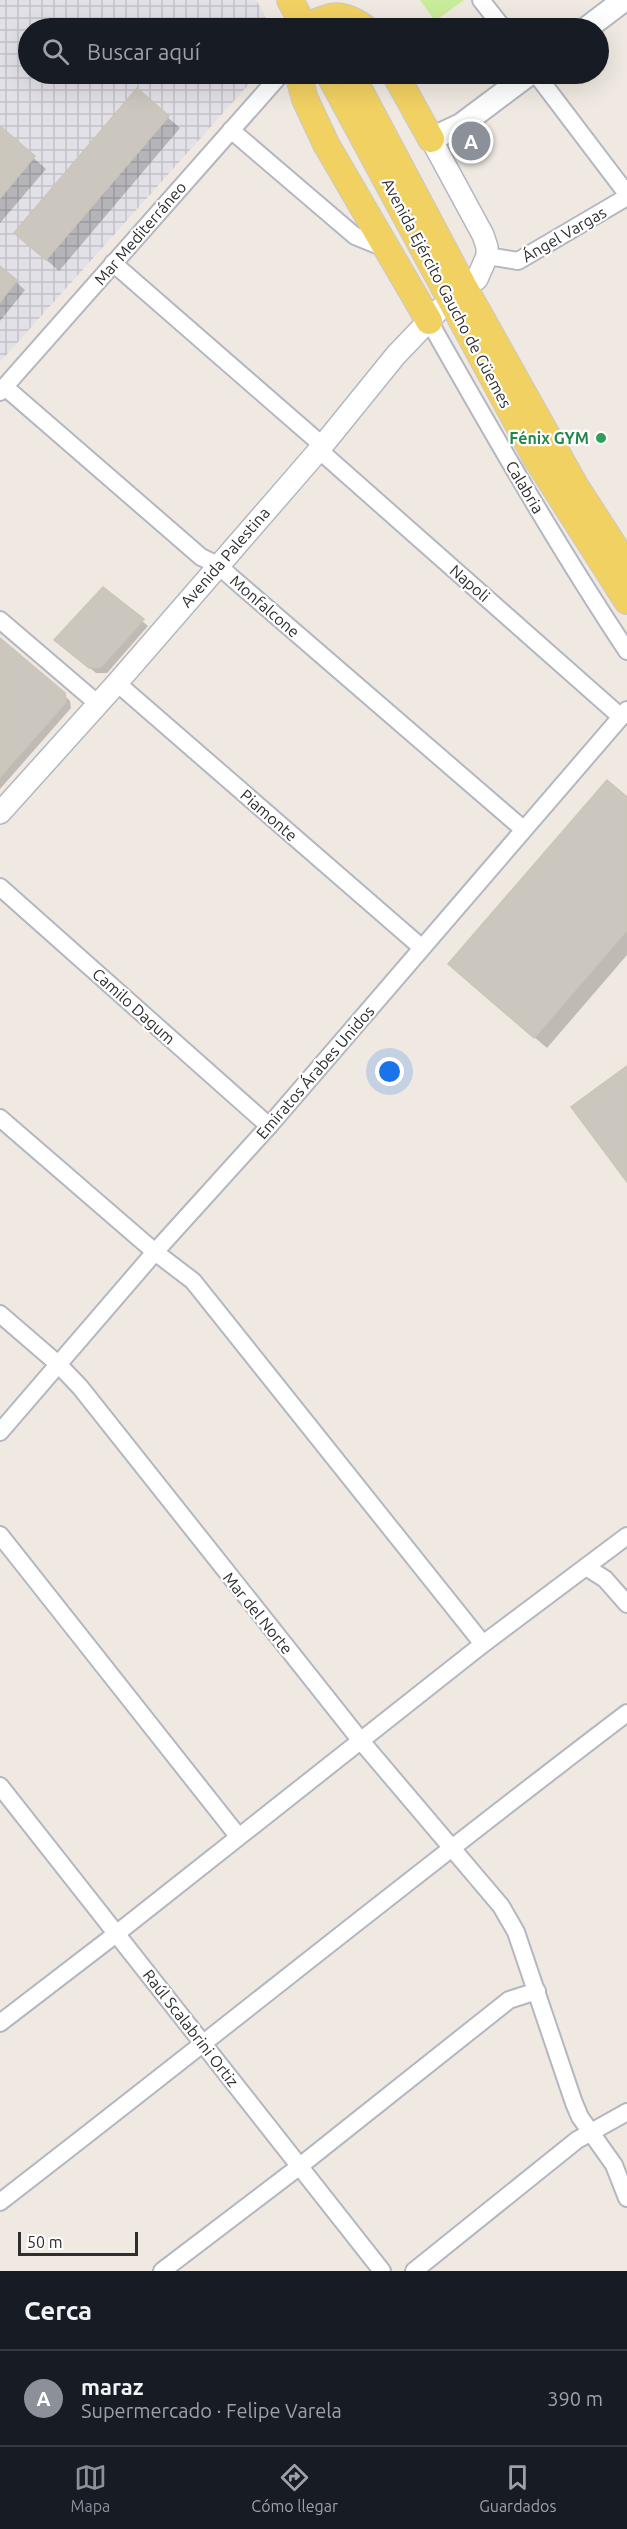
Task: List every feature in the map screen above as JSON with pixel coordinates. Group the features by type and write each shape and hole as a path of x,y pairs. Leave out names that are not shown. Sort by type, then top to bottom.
{"main road":[{"path":"290,0 315,18"},
{"path":"600,18 624,0"},
{"path":"320,18 331,15 345,18"},
{"path":"301,84 305,99 326,144 429,321"},
{"name":"Avenida Ejército Gaucho de Güemes","path":"335,84 457,294 627,566"},
{"name":"Avenida Ejército Gaucho de Güemes","path":"356,84 536,458 627,601"},
{"path":"401,84 431,139 461,125 516,84"}],"street":[{"path":"482,0 496,18"},
{"name":"Mar Mediterráneo","path":"2,390 272,84"},
{"path":"543,84 627,196"},
{"path":"231,130 355,236 387,249"},
{"path":"431,139 483,235 487,247 477,279 457,294"},
{"name":"Ángel Vargas","path":"486,256 518,261 627,196"},
{"name":"Napoli","path":"113,263 624,713"},
{"name":"Avenida Palestina","path":"0,813 117,683 321,448 396,355 457,294"},
{"name":"Calabria","path":"429,321 513,468 627,651"},
{"name":"Monfalcone","path":"2,390 201,557 218,565 522,829"},
{"path":"0,620 97,703"},
{"name":"Piamonte","path":"117,683 421,947"},
{"name":"Emiratos Árabes Unidos","path":"0,1432 155,1252 269,1126 624,713"},
{"name":"Camilo Dagum","path":"0,887 269,1126"},
{"path":"0,1118 155,1252 193,1281 483,1644"},
{"name":"Mar del Norte","path":"0,1314 58,1364 102,1414 361,1741 509,1919 537,1990 574,2103 614,2165 627,2198"},
{"path":"0,1535 238,1836"},
{"path":"0,2023 117,1934 483,1644 627,1536"},
{"path":"586,1567 605,1579 627,1604"},
{"path":"0,2202 450,1848 627,1713"},
{"name":"Raúl Scalabrini Ortiz","path":"0,1786 382,2271"},
{"path":"162,2271 300,2166 509,2000 537,1990"},
{"path":"414,2271 577,2140 610,2124 627,2112"}],"shaded area":[{"path":"0,0 256,0 266,18 18,18 18,84 249,84 0,362"}],"green space":[{"path":"420,0 464,0 439,18 433,18"}],"building":[{"path":"137,88 169,116 46,260 14,233"},
{"path":"0,126 35,156 0,198"},
{"path":"0,266 17,280 0,302"},
{"path":"103,587 144,619 101,667 89,668 54,640"},
{"path":"0,638 65,693 66,702 0,777"},
{"path":"607,780 627,797 627,930 534,1038 448,964"},
{"path":"627,1066 627,1182 571,1107"}],"place":[{"name":"maraz","path":"471,141"},
{"name":"Fénix GYM","path":"601,438"}]}
